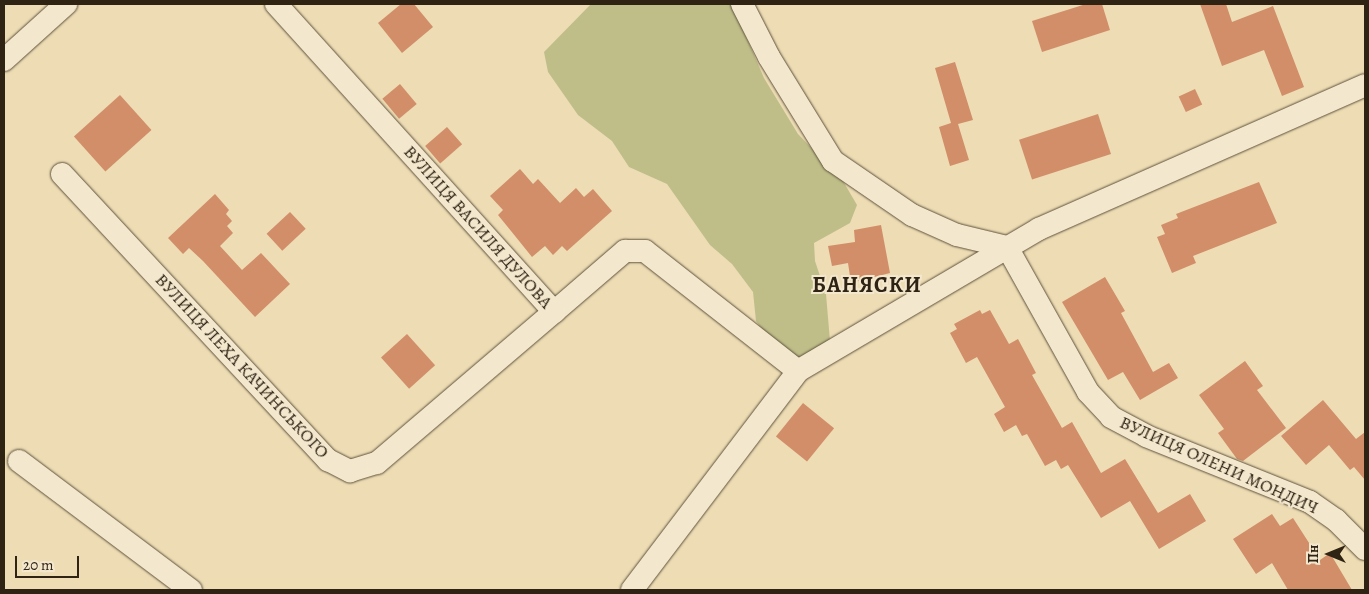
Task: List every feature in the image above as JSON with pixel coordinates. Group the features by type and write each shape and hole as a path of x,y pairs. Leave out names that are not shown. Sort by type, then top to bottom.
{"street":[{"path":"4,60 66,4"},
{"name":"ВУЛИЦЯ ВАСИЛЯ ДУЛОВА","path":"276,4 554,312 626,251 646,250 798,371"},
{"path":"742,4 808,123 833,161 871,190 912,215 957,235 1007,248"},
{"path":"632,590 798,371 1039,229 1365,84"},
{"name":"ВУЛИЦЯ ЛЕХА КАЧИНСЬКОГО","path":"62,174 328,460 350,471 377,463 554,312"},
{"name":"ВУЛИЦЯ ОЛЕНИ МОНДИЧ","path":"1007,248 1088,392 1111,417 1146,436 1310,502 1336,520 1365,549"},
{"path":"19,461 191,590"}],"shaded area":[{"path":"591,4 732,4 764,78 798,134 843,181 857,205 850,223 814,243 815,261 826,294 830,341 798,359 775,347 756,321 753,292 732,264 710,245 667,184 629,167 612,141 578,115 548,72 544,52"}],"building":[{"path":"401,4 414,4 433,27 402,53 378,23"},
{"path":"1086,4 1102,4 1110,30 1042,52 1032,21"},
{"path":"1200,4 1226,4 1232,22 1273,6 1304,87 1282,96 1264,50 1222,66"},
{"path":"955,62 973,120 958,124 969,160 950,166 939,127 951,123 935,68"},
{"path":"400,84 417,104 399,119 382,99"},
{"path":"1195,89 1202,104 1186,112 1179,97"},
{"path":"120,95 151,130 105,171 74,136"},
{"path":"1098,114 1111,154 1032,180 1019,140"},
{"path":"447,127 462,144 440,163 425,146"},
{"path":"520,169 533,184 538,179 560,203 576,188 584,197 593,189 612,211 567,251 562,246 553,255 545,246 532,257 498,215 503,210 490,196"},
{"path":"1259,182 1277,223 1193,256 1196,263 1172,273 1157,237 1165,234 1161,225 1178,218 1176,214"},
{"path":"215,194 229,210 226,214 232,221 227,226 233,233 220,246 242,270 261,253 290,284 255,317 189,248 183,254 168,238"},
{"path":"290,212 306,229 282,251 267,234"},
{"path":"881,225 890,273 851,283 848,263 832,266 828,246 855,242 854,230"},
{"path":"1105,277 1125,311 1121,313 1153,372 1169,363 1178,378 1140,400 1123,372 1108,380 1062,302"},
{"path":"980,310 982,314 990,310 1009,344 1018,339 1036,373 1032,375 1062,428 1072,422 1101,473 1125,459 1158,513 1190,494 1206,521 1159,549 1130,501 1101,518 1068,465 1061,469 1056,460 1045,466 1027,434 1022,436 1016,425 1004,432 994,414 1005,407 977,357 966,363 950,333 957,329 954,324"},
{"path":"407,334 435,365 409,389 381,357"},
{"path":"1245,361 1263,386 1257,390 1286,428 1243,461 1237,459 1218,433 1224,429 1199,395"},
{"path":"1323,400 1356,439 1365,432 1365,480 1354,467 1350,470 1329,445 1306,465 1281,436"},
{"path":"803,403 834,428 807,462 776,436"},
{"path":"1272,514 1280,526 1293,518 1320,560 1330,553 1352,590 1288,590 1272,563 1256,574 1233,539"}],"district":[{"name":"БАНЯСКИ","path":"867,286"}]}
